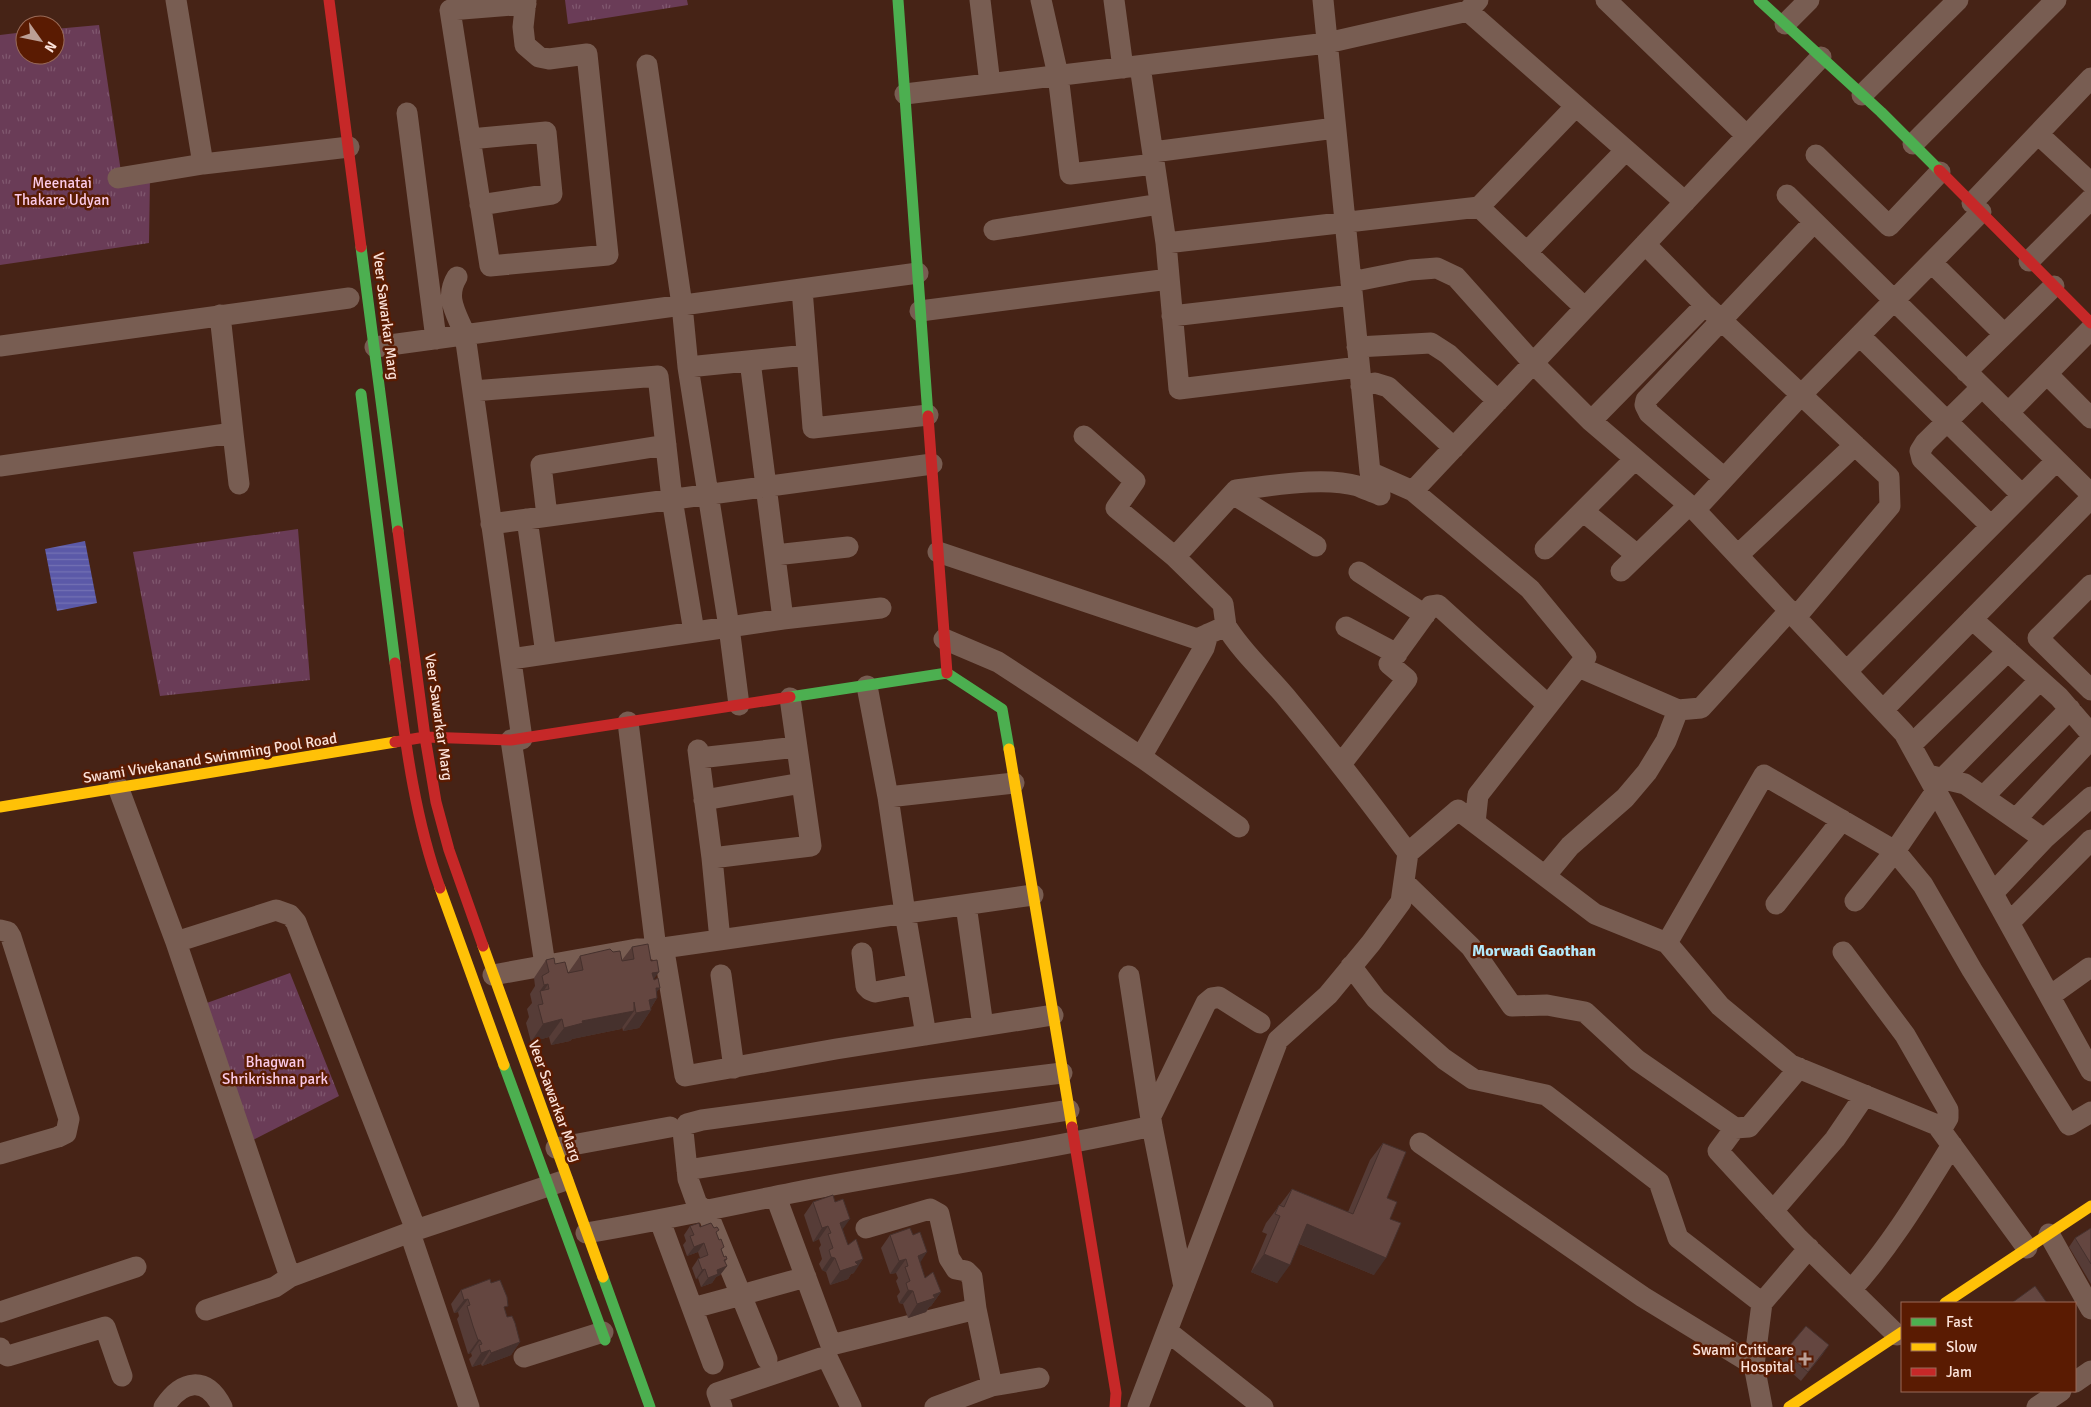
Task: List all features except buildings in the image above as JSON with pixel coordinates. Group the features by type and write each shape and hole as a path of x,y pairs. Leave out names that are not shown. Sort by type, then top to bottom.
{"street":[{"path":"176,0 203,164"},
{"name":"Veer Sawarkar Marg","path":"328,0 336,149 375,347 425,737 436,802 449,850 556,1148 558,1182 586,1233 650,1407"},
{"path":"898,0 947,673 1002,709 1116,1393 1115,1407"},
{"path":"980,0 990,84"},
{"path":"1042,0 1058,75 1070,174 1153,158 1336,128"},
{"path":"1114,0 1153,158 1166,243 1179,388 1359,366 1431,343 1448,354 1498,401"},
{"path":"1322,0 1370,472 1413,490 1530,589 1586,657 1478,795 1475,823"},
{"path":"1606,0 1747,136"},
{"path":"1759,0 1862,95 2054,286 2088,316 2047,374 2008,413"},
{"path":"1785,24 1809,0"},
{"path":"1862,95 1958,0"},
{"path":"1913,144 2056,0"},
{"path":"526,2 523,27 525,45 539,57 549,58 587,54 608,255 490,266 470,139 450,10 526,2"},
{"path":"905,94 1327,42 1473,6 1576,106 1685,202"},
{"path":"1413,490 1821,57"},
{"path":"647,65 682,305 688,368 729,627 739,705"},
{"path":"1621,571 1724,478 1802,394 1932,263 2038,134 2091,78"},
{"path":"1166,243 1479,206 1576,106"},
{"path":"407,113 436,339"},
{"path":"470,139 546,132 552,194 480,205"},
{"path":"2038,134 2091,183"},
{"path":"118,178 203,164 336,149"},
{"path":"1527,252 1626,150"},
{"path":"1816,155 1889,226 1940,172"},
{"path":"1787,195 2091,494"},
{"path":"2029,261 2091,199"},
{"path":"994,230 1160,204"},
{"path":"1479,206 1585,308"},
{"path":"1724,478 1649,413 1644,405 1646,400 1814,222"},
{"path":"1579,667 1678,710 1701,708 1793,614 1890,506 1889,477 1705,305 1645,244"},
{"path":"1932,263 2004,334"},
{"path":"1172,316 1351,289 1411,270 1437,268 1456,277 1534,363 1591,421 1692,507 1904,733 1935,781 1993,894 2091,1071"},
{"path":"375,347 918,273"},
{"path":"457,278 452,285 450,297 465,335 473,391 511,659 517,740 545,965"},
{"path":"920,311 1169,279"},
{"path":"1966,372 2054,286"},
{"path":"802,289 813,428 928,415"},
{"path":"0,346 349,298"},
{"path":"1591,421 1705,305"},
{"path":"220,315 239,484"},
{"path":"1860,336 2022,495"},
{"path":"688,368 807,355"},
{"path":"750,361 783,619"},
{"path":"1359,366 1376,383 1388,387 1454,448"},
{"path":"2047,374 2091,418"},
{"path":"473,391 658,376 672,499 694,632"},
{"name":"Veer Sawarkar Marg","path":"360,386 405,741 427,849 558,1182 606,1342"},
{"path":"1982,387 1925,443 1920,451 1922,459 1990,526"},
{"path":"0,466 233,433"},
{"path":"1084,436 1135,481 1116,508 1175,557 1223,604 1217,630 1204,648 1141,757"},
{"path":"546,654 537,518 541,465 666,445"},
{"path":"1738,555 1855,445"},
{"path":"1545,549 1635,459"},
{"path":"1846,671 2056,461"},
{"path":"491,524 932,464"},
{"path":"1175,557 1236,490 1291,484 1334,483 1356,486 1380,495"},
{"path":"1233,494 1316,546"},
{"path":"1883,710 2091,498"},
{"path":"1584,511 1637,555"},
{"path":"775,555 848,547"},
{"path":"938,552 1198,639 1217,630"},
{"path":"1359,572 1425,615"},
{"path":"2091,585 2038,638 2091,690"},
{"path":"1341,764 1407,679 1389,664 1431,606 1438,605 1548,705"},
{"path":"511,659 783,619 881,608"},
{"path":"1972,619 2040,680 2070,709 2091,734"},
{"path":"1346,627 1397,654"},
{"path":"1217,630 1235,640 1272,680 1341,764 1408,853"},
{"path":"944,638 998,662 1141,757 1238,828"},
{"path":"1911,745 2008,651"},
{"name":"Swami Vivekanand Swimming Pool Road","path":"0,807 425,737 517,740 947,673"},
{"path":"1855,901 1895,850 1935,781 2040,680"},
{"path":"866,686 888,797 905,913 926,1035"},
{"path":"712,858 811,846 790,698"},
{"path":"1984,796 2070,709"},
{"path":"1546,876 1570,846 1624,798 1646,772 1666,741 1678,710"},
{"path":"628,722 656,949 665,957 685,1076 1053,1015"},
{"path":"2016,819 2091,739"},
{"path":"720,940 699,754 797,747"},
{"path":"1666,943 1764,775 1895,850 1923,885 1972,970 2069,1125 2091,1112"},
{"path":"1935,781 1965,784 2044,839"},
{"path":"704,800 802,783"},
{"path":"888,797 1014,783"},
{"path":"118,787 176,942 290,1277"},
{"path":"1993,894 2044,839 2091,797"},
{"path":"1138,1407 1278,1040 1328,995 1401,902 1408,853 1458,810 1596,914 1666,943 1720,1006 1792,1065 1937,1124 2027,1248"},
{"path":"1776,904 1842,820"},
{"path":"2009,923 2091,840"},
{"path":"1404,882 1471,947 1512,1006 1547,1004 1585,1012 1637,1060 1735,1128 1749,1127 1799,1068"},
{"path":"493,975 637,949 656,949 1033,895"},
{"path":"966,904 984,1026"},
{"path":"176,942 276,910 290,915 296,922 413,1232 469,1407"},
{"path":"0,930 8,932 11,936 69,1119 66,1133 58,1138 0,1154"},
{"path":"1843,952 1906,1035 1948,1110 1946,1138 1907,1217 1872,1266 1851,1290"},
{"path":"862,953 866,986 870,990 875,992 917,984"},
{"path":"1352,966 1376,999 1444,1059 1473,1079 1546,1095 1659,1182 1678,1238 1762,1302"},
{"path":"2050,996 2090,968"},
{"path":"721,975 734,1068"},
{"path":"1129,976 1152,1121 1184,1287"},
{"path":"586,1233 660,1221 776,1196 1074,1144 1152,1121 1206,1003 1212,998 1220,997 1260,1023"},
{"path":"767,1359 706,1212 697,1204 687,1170 683,1131 687,1124 702,1120 922,1090 1062,1074"},
{"path":"1773,1211 1835,1139 1865,1095"},
{"path":"687,1170 1069,1110"},
{"path":"556,1148 670,1126"},
{"path":"1735,1128 1718,1151 1809,1248 1851,1290 1900,1333 1789,1407"},
{"path":"1420,1143 1644,1297 1754,1365"},
{"path":"206,1310 274,1287 290,1277 413,1232 558,1182"},
{"path":"776,1196 831,1345 976,1309"},
{"path":"1946,1302 2091,1206"},
{"path":"866,1228 930,1209 939,1214 949,1258 956,1269 966,1271 972,1277 976,1309 992,1386"},
{"path":"660,1221 713,1364"},
{"path":"2049,1234 2091,1309"},
{"path":"1762,1407 1754,1365 1762,1302 1809,1248"},
{"path":"0,1312 136,1267"},
{"path":"692,1308 806,1277"},
{"path":"0,1348 2,1353 8,1356 105,1327 122,1376"},
{"path":"1167,1331 1263,1407"},
{"path":"524,1357 606,1342"},
{"path":"722,1407 717,1393 821,1358 828,1359 851,1407"},
{"path":"2076,1381 2091,1371"},
{"path":"936,1407 992,1386 1039,1378"},
{"path":"164,1407 174,1394 182,1388 192,1385 203,1385 216,1394 222,1407"},
{"path":"2037,1407 2060,1392"}],"green space":[{"path":"565,0 687,0 688,5 568,24"},
{"name":"Meenatai Thakare Udyan","path":"99,25 121,172 150,176 149,243 0,265 0,35 15,33 15,65 65,65 65,28"},
{"path":"298,529 310,680 160,696 133,552"},
{"name":"Bhagwan Shrikrishna park","path":"290,973 339,1096 245,1144 204,1004"}],"shaded area":[{"path":"85,541 97,603 57,611 45,549"}],"traffic: fast":[{"path":"898,0 928,416"},
{"path":"1759,0 1881,112 1939,170"},
{"path":"361,247 398,531"},
{"path":"361,394 395,663"},
{"path":"790,697 947,673 1002,709 1009,749"},
{"path":"504,1065 605,1340"},
{"path":"603,1277 650,1407"}],"traffic: slow":[{"path":"0,807 395,742"},
{"path":"1009,749 1072,1127"},
{"path":"440,888 504,1065"},
{"path":"483,946 603,1277"},
{"path":"1947,1302 2091,1206"},
{"path":"1789,1407 1901,1333"}],"traffic: jam":[{"path":"329,0 361,247"},
{"path":"1939,170 2091,323"},
{"path":"928,416 947,673"},
{"path":"398,531 425,737 436,802 449,850 483,946"},
{"path":"395,663 417,805 423,833 440,888"},
{"path":"395,742 425,737 511,740 790,697"},
{"path":"1072,1127 1116,1393 1115,1407"}],"place":[{"name":"Swami Criticare Hospital","path":"1805,1359"}],"district":[{"name":"Morwadi Gaothan","path":"1534,950"}]}
